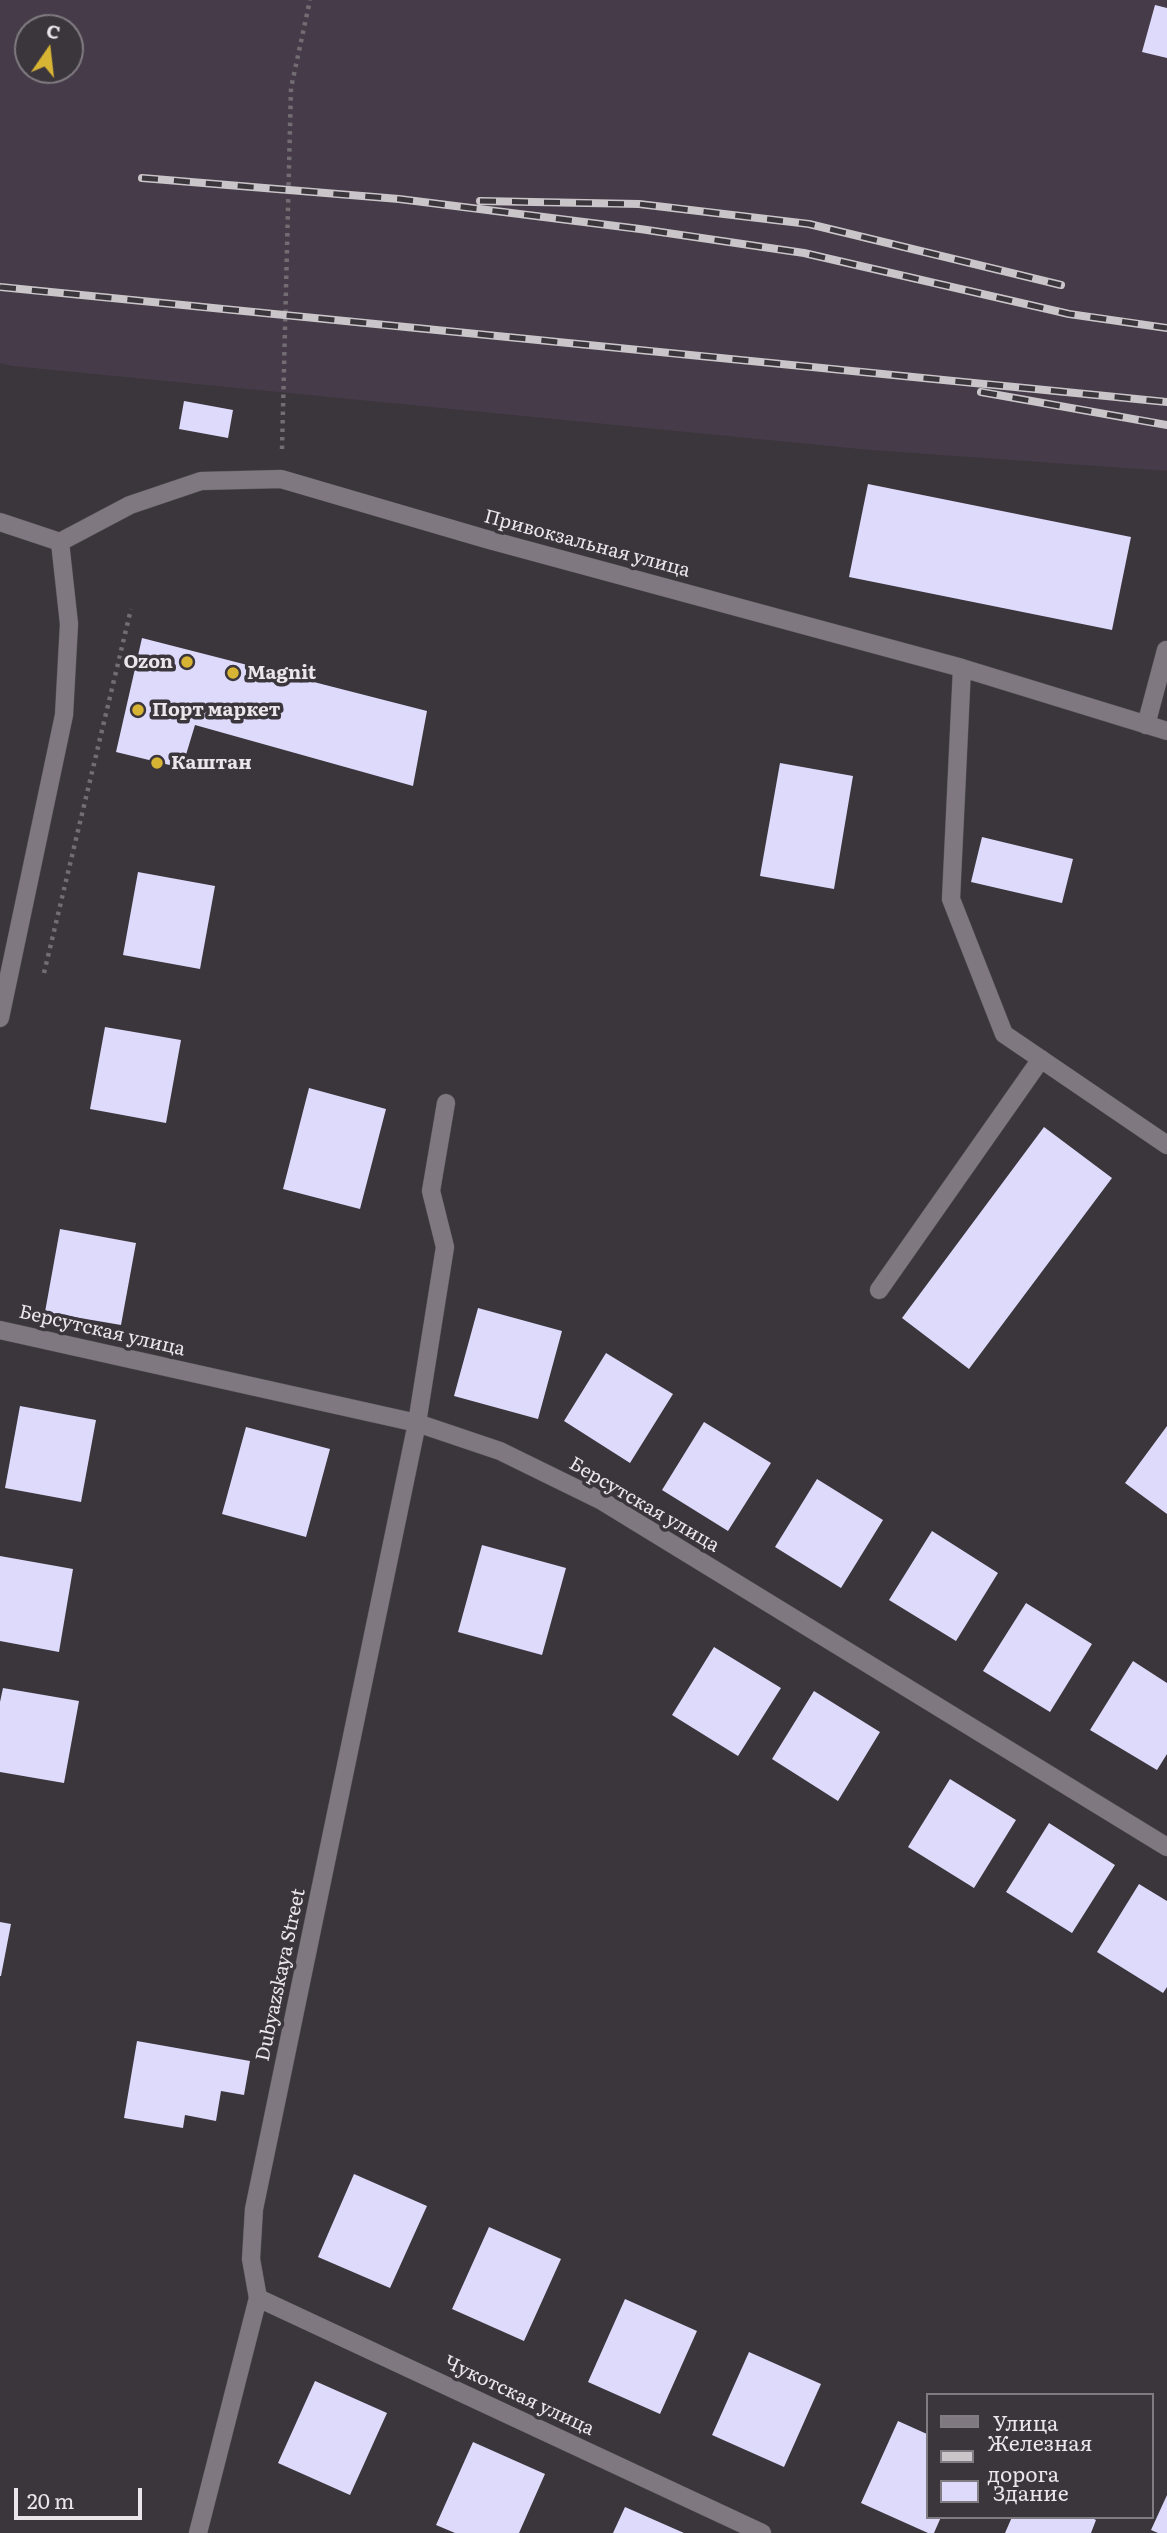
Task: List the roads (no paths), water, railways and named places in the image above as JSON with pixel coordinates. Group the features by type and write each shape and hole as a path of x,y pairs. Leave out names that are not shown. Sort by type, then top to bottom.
{"street":[{"name":"Привокзальная улица","path":"60,542 130,505 201,481 281,479 473,535 962,668 1167,731"},
{"path":"0,522 60,542 69,624 64,715 0,1018"},
{"path":"1146,724 1166,650"},
{"path":"962,668 951,899 1004,1034 1167,1145"},
{"path":"879,1290 1041,1059"},
{"name":"Dubyazskaya Street","path":"198,2533 258,2298 251,2259 254,2208 417,1423 445,1248 431,1191 446,1103"},
{"name":"Берсутская улица","path":"0,1330 417,1423 500,1451 602,1501 1167,1847"},
{"name":"Чукотская улица","path":"258,2298 762,2533"}],"railway":[{"path":"142,178 399,199 640,229 804,253 1069,314 1167,328"},
{"path":"480,201 639,204 809,224 1061,285"},
{"path":"0,287 1167,402"},
{"path":"981,392 1167,425"}],"place":[{"name":"Ozon","path":"187,662"},
{"name":"Magnit","path":"233,673"},
{"name":"Порт маркет","path":"138,710"},
{"name":"Каштан","path":"157,763"}]}
